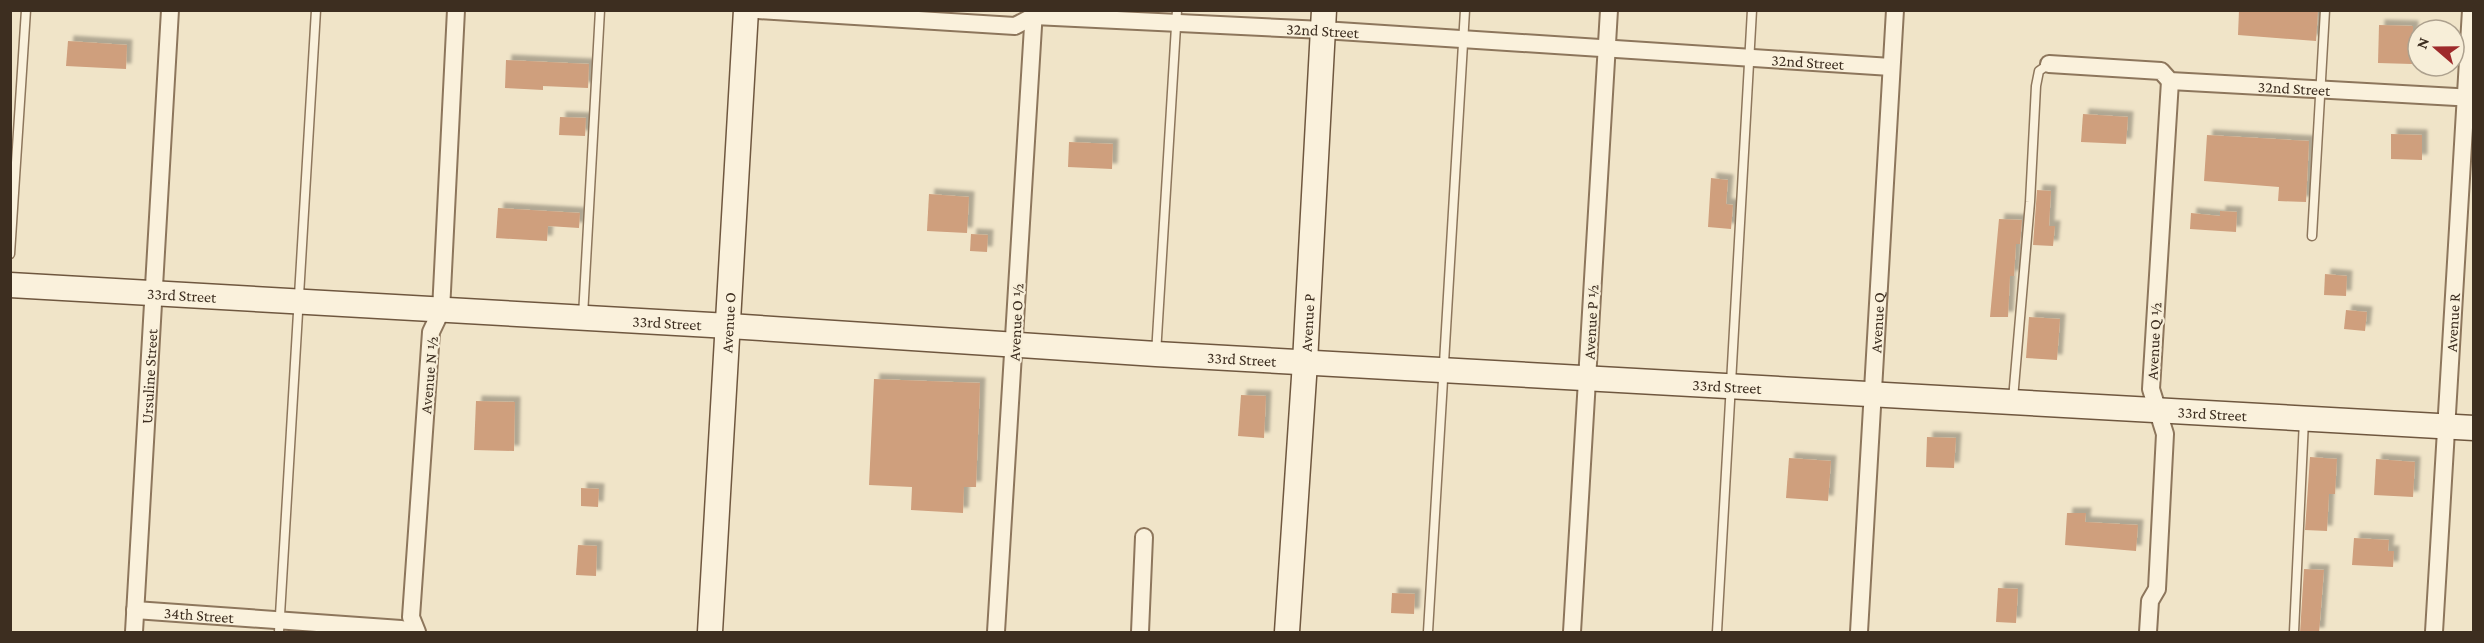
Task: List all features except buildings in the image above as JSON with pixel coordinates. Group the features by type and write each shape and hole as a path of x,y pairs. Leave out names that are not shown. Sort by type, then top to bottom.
{"street":[{"name":"Ursuline Street","path":"134,633 170,10"},
{"name":"Avenue N ½","path":"417,633 411,617 431,332 441,311 456,10"},
{"name":"Avenue O","path":"710,633 746,10"},
{"name":"32nd Street","path":"758,10 1015,26 1034,13 1324,20 1464,39 1891,67"},
{"name":"Avenue P ½","path":"1572,633 1609,10"},
{"name":"Avenue Q","path":"1859,633 1895,10"},
{"name":"Avenue R","path":"2434,633 2446,426 2470,98 2471,10"},
{"name":"Avenue O ½","path":"996,633 1034,13"},
{"name":"Avenue P","path":"1287,633 1324,20"},
{"name":"32nd Street","path":"2049,64 2161,71 2170,81 2470,98"},
{"name":"Avenue Q ½","path":"2148,633 2150,601 2157,589 2165,434 2151,388 2151,376 2170,81"},
{"name":"33rd Street","path":"10,285 729,326 1156,354 2474,428"},
{"path":"1140,633 1144,537"},
{"name":"34th Street","path":"135,610 279,626 402,629 407,633"}],"lane":[{"path":"10,254 26,10"},
{"path":"279,626 316,10"},
{"path":"583,319 600,10"},
{"path":"1428,633 1465,10"},
{"path":"1717,633 1752,10"},
{"path":"2312,236 2325,10"},
{"path":"1156,354 1177,17"},
{"path":"2013,402 2030,202 2036,86 2039,71 2049,64"},
{"path":"2294,633 2304,418"}]}
